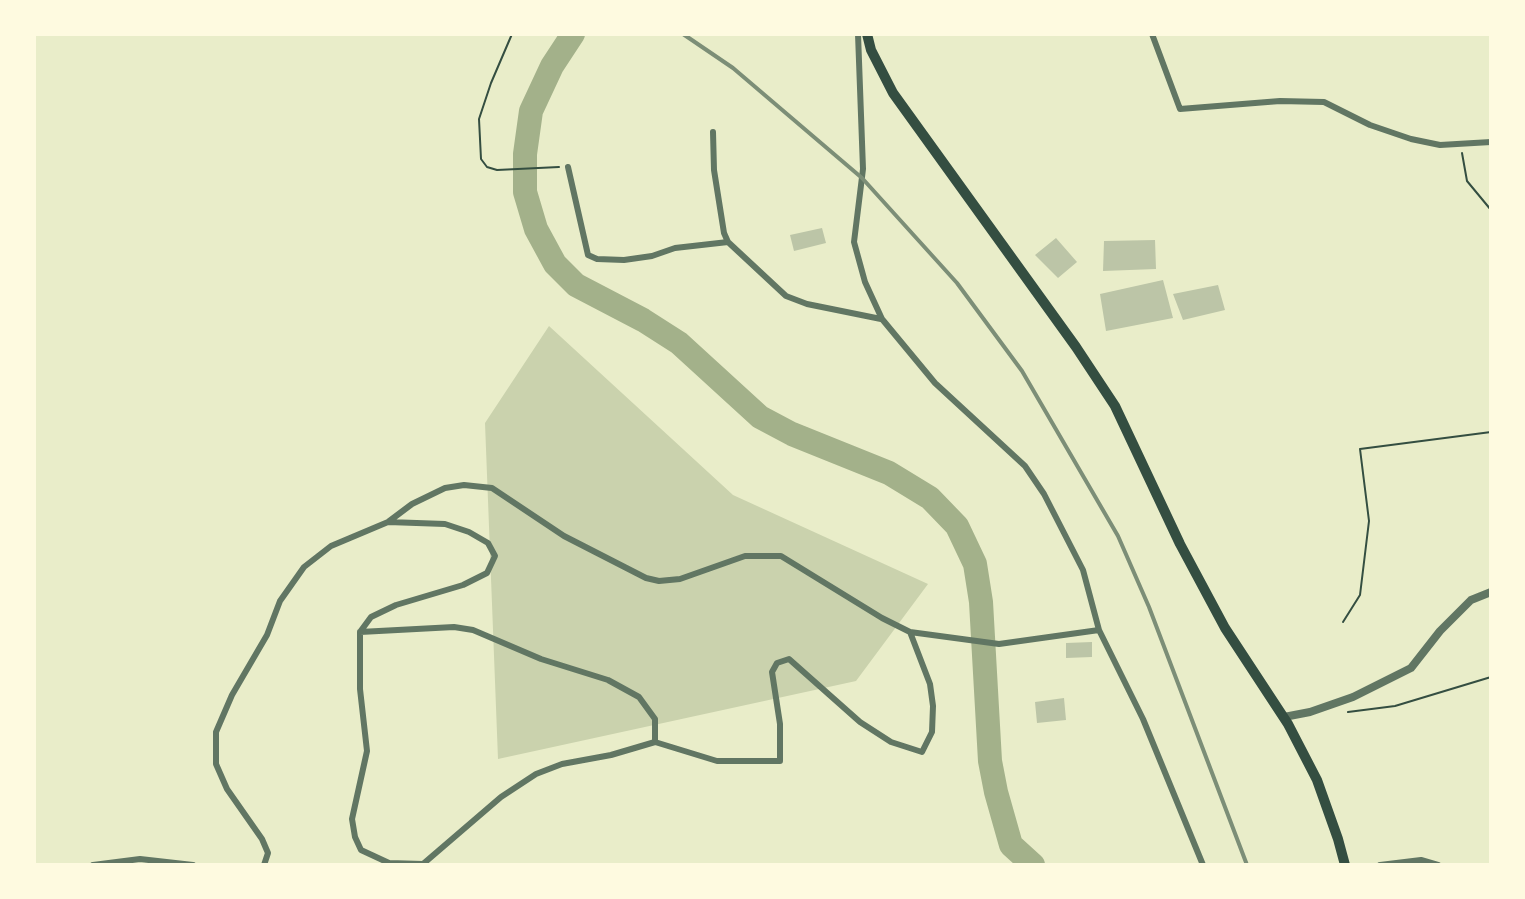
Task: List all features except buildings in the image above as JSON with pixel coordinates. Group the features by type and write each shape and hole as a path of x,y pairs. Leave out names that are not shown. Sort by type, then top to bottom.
{"main road":[{"path":"867,34 871,50 893,93 1115,406 1180,544 1225,628 1284,717 1317,780 1345,865"}],"street":[{"path":"858,34 863,169 854,242 865,282 882,319 935,383 1025,466 1044,494 1083,570 1099,630 1143,719 1203,865"},
{"path":"1152,34 1180,109 1280,101 1324,102 1370,125 1411,139 1440,145 1491,142"},
{"path":"713,132 714,170 728,242 786,296 807,304 882,319"},
{"path":"568,167 588,255 597,259 624,260 652,256 675,248 728,242"},
{"path":"264,865 268,853 262,839 227,789 216,764 216,732 232,695 267,635 280,601 304,567 331,546 388,522 412,504 445,488 464,485 492,488 564,536 646,578 680,579 745,556 781,556 910,632 999,644 1099,630"},
{"path":"388,522 445,524 488,543 495,556 487,573 463,585 396,605 371,617 360,632 360,689 367,751 352,819 361,850 389,863 423,864 501,797 536,774 562,764 611,755 655,742 717,761 780,761 780,724 772,672 777,663 789,659 860,722 891,742 922,752 932,732 933,706 930,684 910,632"},
{"path":"1284,717 1310,712 1353,697 1411,668 1440,631 1471,600 1491,592"},
{"path":"360,632 454,627 473,630 541,659 608,680 639,697 655,719 655,742"},
{"path":"93,865 140,859 193,865"},
{"path":"1380,865 1421,860 1438,865"}],"path":[{"path":"512,34 479,119 481,159 487,167 497,170 568,167"},
{"path":"1461,144 1467,181 1491,210"},
{"path":"1343,622 1360,595 1369,521 1360,449 1491,432"},
{"path":"1343,712 1395,706 1491,677"}],"green space":[{"path":"549,326 733,495 928,584 856,681 498,759 485,423"}],"waterway":[{"path":"573,34 552,66 531,111 525,154 525,192 536,229 555,264 576,285 679,343 760,417 792,434 889,473 930,498 957,526 975,564 981,602 990,761 996,792 1011,845 1033,865"}],"railway":[{"path":"683,34 733,68 862,178 957,283 1022,371 1118,536 1149,607 1247,865"}]}
